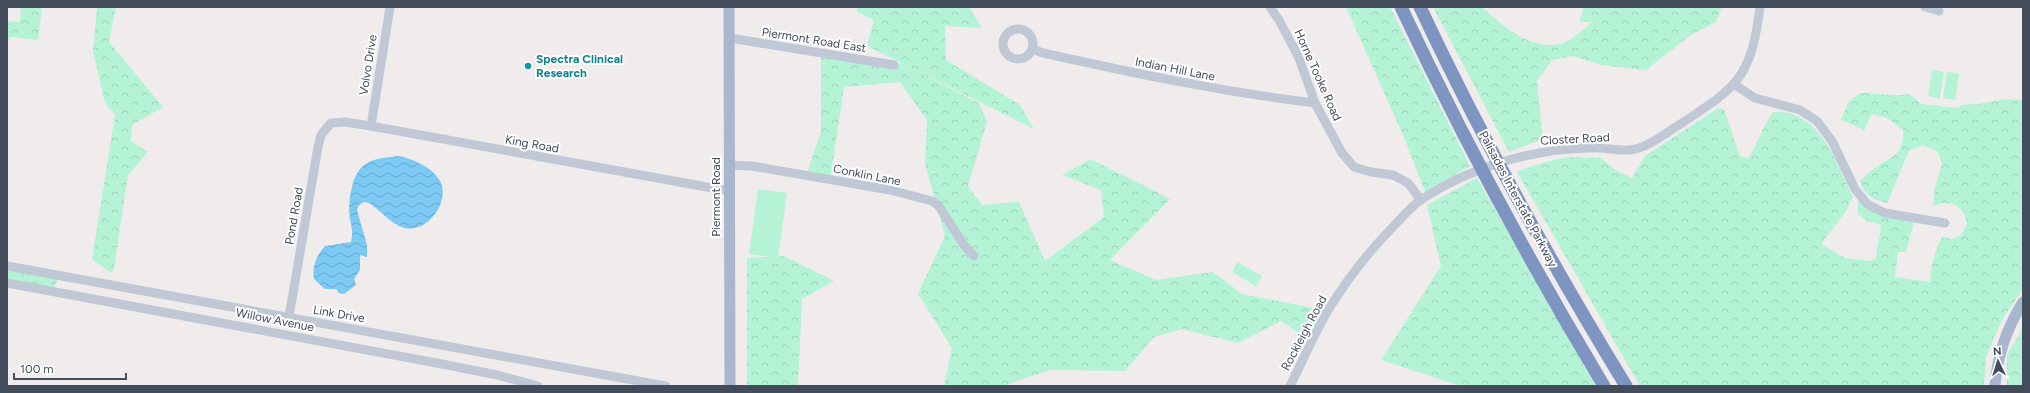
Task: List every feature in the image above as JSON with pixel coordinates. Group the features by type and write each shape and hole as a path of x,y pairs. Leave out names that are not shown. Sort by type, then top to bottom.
{"highway":[{"name":"Palisades Interstate Parkway","path":"1401,7 1477,162 1542,280 1604,386"},
{"name":"Palisades Interstate Parkway","path":"1420,7 1502,172 1571,296 1626,386"}],"main road":[{"name":"Piermont Road","path":"729,7 730,386"},
{"path":"1995,386 2002,345 2023,302"}],"street":[{"name":"Volvo Drive","path":"371,126 390,7"},
{"name":"Horne Tooke Road","path":"1270,7 1279,20 1299,58 1315,102 1342,153 1354,167 1371,172 1393,175 1408,183 1421,200"},
{"name":"Closter Road","path":"1341,291 1382,240 1421,200 1471,174 1532,154 1591,147 1629,150 1644,146 1720,99 1735,85 1744,72 1756,32 1760,7"},
{"path":"1925,7 1939,11"},
{"name":"Piermont Road East","path":"730,38 894,65"},
{"name":"Indian Hill Lane","path":"1032,49 1043,53 1150,77 1251,95 1315,102"},
{"path":"1735,85 1755,98 1800,110 1817,121 1832,141 1855,189 1867,204 1885,213 1945,223"},
{"name":"King Road","path":"331,123 345,122 371,126 729,191"},
{"name":"Pond Road","path":"289,318 318,147 321,135 331,123"},
{"name":"Conklin Lane","path":"729,165 752,166 883,189 932,201 938,205 964,245 974,256"},
{"name":"Link Drive","path":"7,266 666,386"},
{"name":"Willow Avenue","path":"7,283 449,365 497,375 538,386"},
{"name":"Rockleigh Road","path":"1290,386 1327,313 1341,291"}],"green space":[{"path":"21,7 42,7 38,40 13,37 7,39 7,21 20,22"},
{"path":"97,7 116,7 109,42 163,107 132,125 131,141 148,152 128,175 114,269 111,273 92,259 115,115 105,103 93,51"},
{"path":"857,7 969,7 982,28 945,26 946,60 1020,105 1034,129 867,46 874,20 857,12"},
{"path":"1346,7 1390,7 1470,166 1425,192 1403,135"},
{"path":"1433,7 1482,7 1508,29 1518,35 1538,44 1549,45 1561,44 1569,40 1592,22 1579,21 1584,7 1722,7 1716,22 1689,36 1646,70 1601,65 1573,56 1552,60 1537,81 1543,139 1509,152"},
{"path":"821,56 883,67 901,63 979,103 987,122 968,186 982,205 1019,202 1045,261 1104,217 1101,190 1062,175 1091,159 1170,199 1110,260 1156,280 1213,272 1242,294 1328,311 1312,342 1281,321 1238,343 1182,329 1154,337 1125,371 1050,370 1003,386 944,386 952,348 918,294 945,236 925,163 927,120 900,82 844,87 830,181 806,176 821,131"},
{"path":"1932,70 1944,72 1940,98 1928,96"},
{"path":"1947,72 1959,74 1955,100 1943,98"},
{"path":"1861,93 1892,95 1909,94 1922,104 1957,108 1965,105 2001,100 2023,100 2023,289 2005,315 1986,357 1984,386 1640,386 1517,172 1538,164 1567,157 1601,158 1615,170 1632,178 1645,156 1718,108 1724,109 1740,156 1748,158 1773,112 1789,113 1803,119 1814,128 1824,140 1833,154 1853,197 1846,211 1821,244 1845,258 1871,261 1876,258 1881,225 1869,222 1858,214 1858,201 1870,210 1884,216 1914,222 1906,252 1898,252 1895,277 1930,282 1933,259 1942,237 1953,239 1961,235 1967,224 1964,213 1955,204 1942,203 1933,206 1935,186 1942,164 1938,152 1923,145 1909,151 1887,203 1873,198 1864,190 1860,181 1871,171 1891,158 1899,150 1903,139 1903,130 1887,118 1872,114 1864,130 1841,120 1849,101"},
{"path":"1477,178 1596,386 1461,386 1381,360 1441,266 1427,205"},
{"path":"758,189 787,193 778,258 749,254"},
{"path":"784,256 834,281 802,299 798,386 747,386 747,258"},
{"path":"1237,262 1262,276 1256,286 1232,272"},
{"path":"7,266 60,275 54,288 7,279"},
{"path":"2023,328 2023,386 2007,386 2007,355"}],"water":[{"path":"399,156 422,164 437,176 443,189 440,206 428,221 413,229 404,228 395,224 369,203 364,202 359,205 357,210 367,245 367,257 360,255 360,270 354,279 356,285 344,294 339,293 336,289 325,289 314,279 315,261 325,246 351,242 352,226 349,202 355,178 363,166 369,162 382,158"}],"place":[{"name":"Spectra Clinical Research","path":"528,66"}]}
